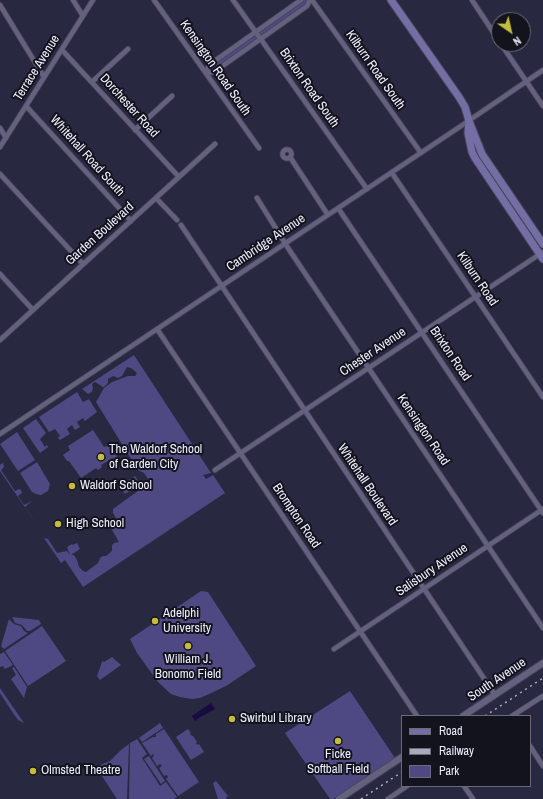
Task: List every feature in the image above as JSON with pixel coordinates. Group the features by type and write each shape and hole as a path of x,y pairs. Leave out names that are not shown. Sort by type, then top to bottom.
{"main road":[{"path":"391,0 459,97 467,113 482,154 543,244"},
{"path":"469,121 468,133 472,152 475,158 542,255"}],"street":[{"path":"73,0 83,16"},
{"name":"Terrace Avenue","path":"0,147 93,0"},
{"name":"Kensington Road South","path":"154,0 259,148"},
{"name":"Brixton Road South","path":"233,0 367,189"},
{"path":"301,0 209,65 206,73 214,72 307,6 311,0"},
{"name":"Kilburn Road South","path":"311,0 421,153"},
{"path":"472,0 491,29"},
{"path":"0,5 44,77"},
{"path":"92,82 128,49"},
{"name":"Dorchester Road","path":"62,50 179,177"},
{"path":"506,52 543,106"},
{"name":"Cambridge Avenue","path":"0,434 392,173 543,70"},
{"path":"135,130 172,96"},
{"name":"Whitehall Road South","path":"26,106 131,221"},
{"path":"0,128 6,138"},
{"name":"Garden Boulevard","path":"0,340 215,144"},
{"path":"290,157 328,215"},
{"name":"Kilburn Road","path":"392,173 543,397"},
{"path":"0,174 83,264"},
{"path":"156,198 177,220"},
{"name":"Kensington Road","path":"257,198 368,369 543,628"},
{"name":"Brixton Road","path":"338,208 543,511"},
{"name":"Whitehall Boulevard","path":"181,225 495,695"},
{"name":"Chester Avenue","path":"215,470 542,255"},
{"path":"0,274 33,310"},
{"name":"Brompton Road","path":"157,329 416,715"},
{"name":"Salisbury Avenue","path":"334,649 543,511"},
{"name":"South Avenue","path":"465,715 543,663"},
{"path":"514,715 543,696"},
{"path":"531,748 543,766"},
{"path":"339,799 401,758"},
{"path":"388,799 406,787"},
{"path":"465,787 473,799"}],"green space":[{"path":"301,0 310,0 307,6 214,72 206,73 209,65"},
{"path":"134,355 211,473 203,475 206,479 213,475 225,493 83,587 65,560 61,563 44,538 48,539 57,553 67,551 70,555 67,547 77,543 80,549 71,555 74,555 79,567 86,572 98,563 100,558 106,556 112,551 112,545 114,543 119,542 112,530 119,523 113,513 113,509 149,483 144,473 138,470 96,402 104,388 112,382 128,376 135,376 137,373 131,368 127,367 122,376 118,378 113,376 108,379 108,383 104,387 95,382 92,385 92,392 88,394 82,389"},
{"path":"77,392 83,402 89,399 97,412 85,421 83,418 77,422 80,427 75,430 72,425 67,429 70,434 60,440 58,438 60,436 55,429 49,432 39,417"},
{"path":"36,419 46,433 40,439 45,447 47,445 48,447 40,453 23,428"},
{"path":"93,430 104,447 111,447 118,458 114,460 113,458 101,465 102,467 98,470 96,468 81,478 63,455 70,450 68,446"},
{"path":"17,432 35,460 18,471 0,444"},
{"path":"37,462 50,484 48,491 41,495 32,492 20,473"},
{"path":"3,463 4,467 1,470 15,491 19,489 21,490 22,493 18,496 24,505 32,501 25,507 44,535 0,471 0,465"},
{"path":"135,476 140,484 125,494 120,486"},
{"name":"William J. Bonomo Field","path":"201,591 208,592 256,666 226,686 200,698 192,699 171,694 158,682 137,653 130,639"},
{"path":"12,617 39,620 41,624 30,631 27,631 22,625 15,623"},
{"path":"9,619 14,624 21,626 24,631 28,633 4,649 1,646"},
{"path":"42,626 66,661 28,686 5,651"},
{"path":"4,652 13,665 5,669 3,666 0,667 0,654"},
{"path":"112,657 121,665 100,680 97,676 102,661 104,662"},
{"path":"14,667 27,687 24,698 11,679 16,675 12,668"},
{"path":"0,688 24,723 18,720 13,713 0,693"},
{"path":"350,691 395,758 333,799 330,799 285,733"},
{"path":"160,723 163,728 142,742 139,738"},
{"path":"164,729 199,782 178,796 166,779 168,777 167,775 164,776 159,768 162,766 160,764 157,766 152,758 154,756 153,754 151,756 142,743 156,737 156,734"},
{"path":"188,729 191,733 190,734 197,742 197,745 199,744 204,752 191,760 176,737"},
{"path":"137,739 147,754 142,758 160,786 166,782 177,797 174,799 129,799 130,743"},
{"path":"129,744 127,799 117,799 96,767 110,761"},
{"path":"149,756 165,781 161,784 144,759"},
{"path":"216,781 228,796 226,797 227,799 218,799 213,783"}],"shaded area":[{"path":"211,703 215,709 195,721 192,716"}],"railway":[{"path":"487,715 543,678"},
{"path":"361,799 401,773"}],"place":[{"name":"The Waldorf School of Garden City","path":"101,457"},
{"name":"Waldorf School","path":"72,486"},
{"name":"High School","path":"58,524"},
{"name":"Adelphi University","path":"155,621"},
{"name":"William J. Bonomo Field","path":"188,646"},
{"name":"Swirbul Library","path":"232,719"},
{"name":"Ficke Softball Field","path":"338,741"},
{"name":"Olmsted Theatre","path":"33,771"}]}
